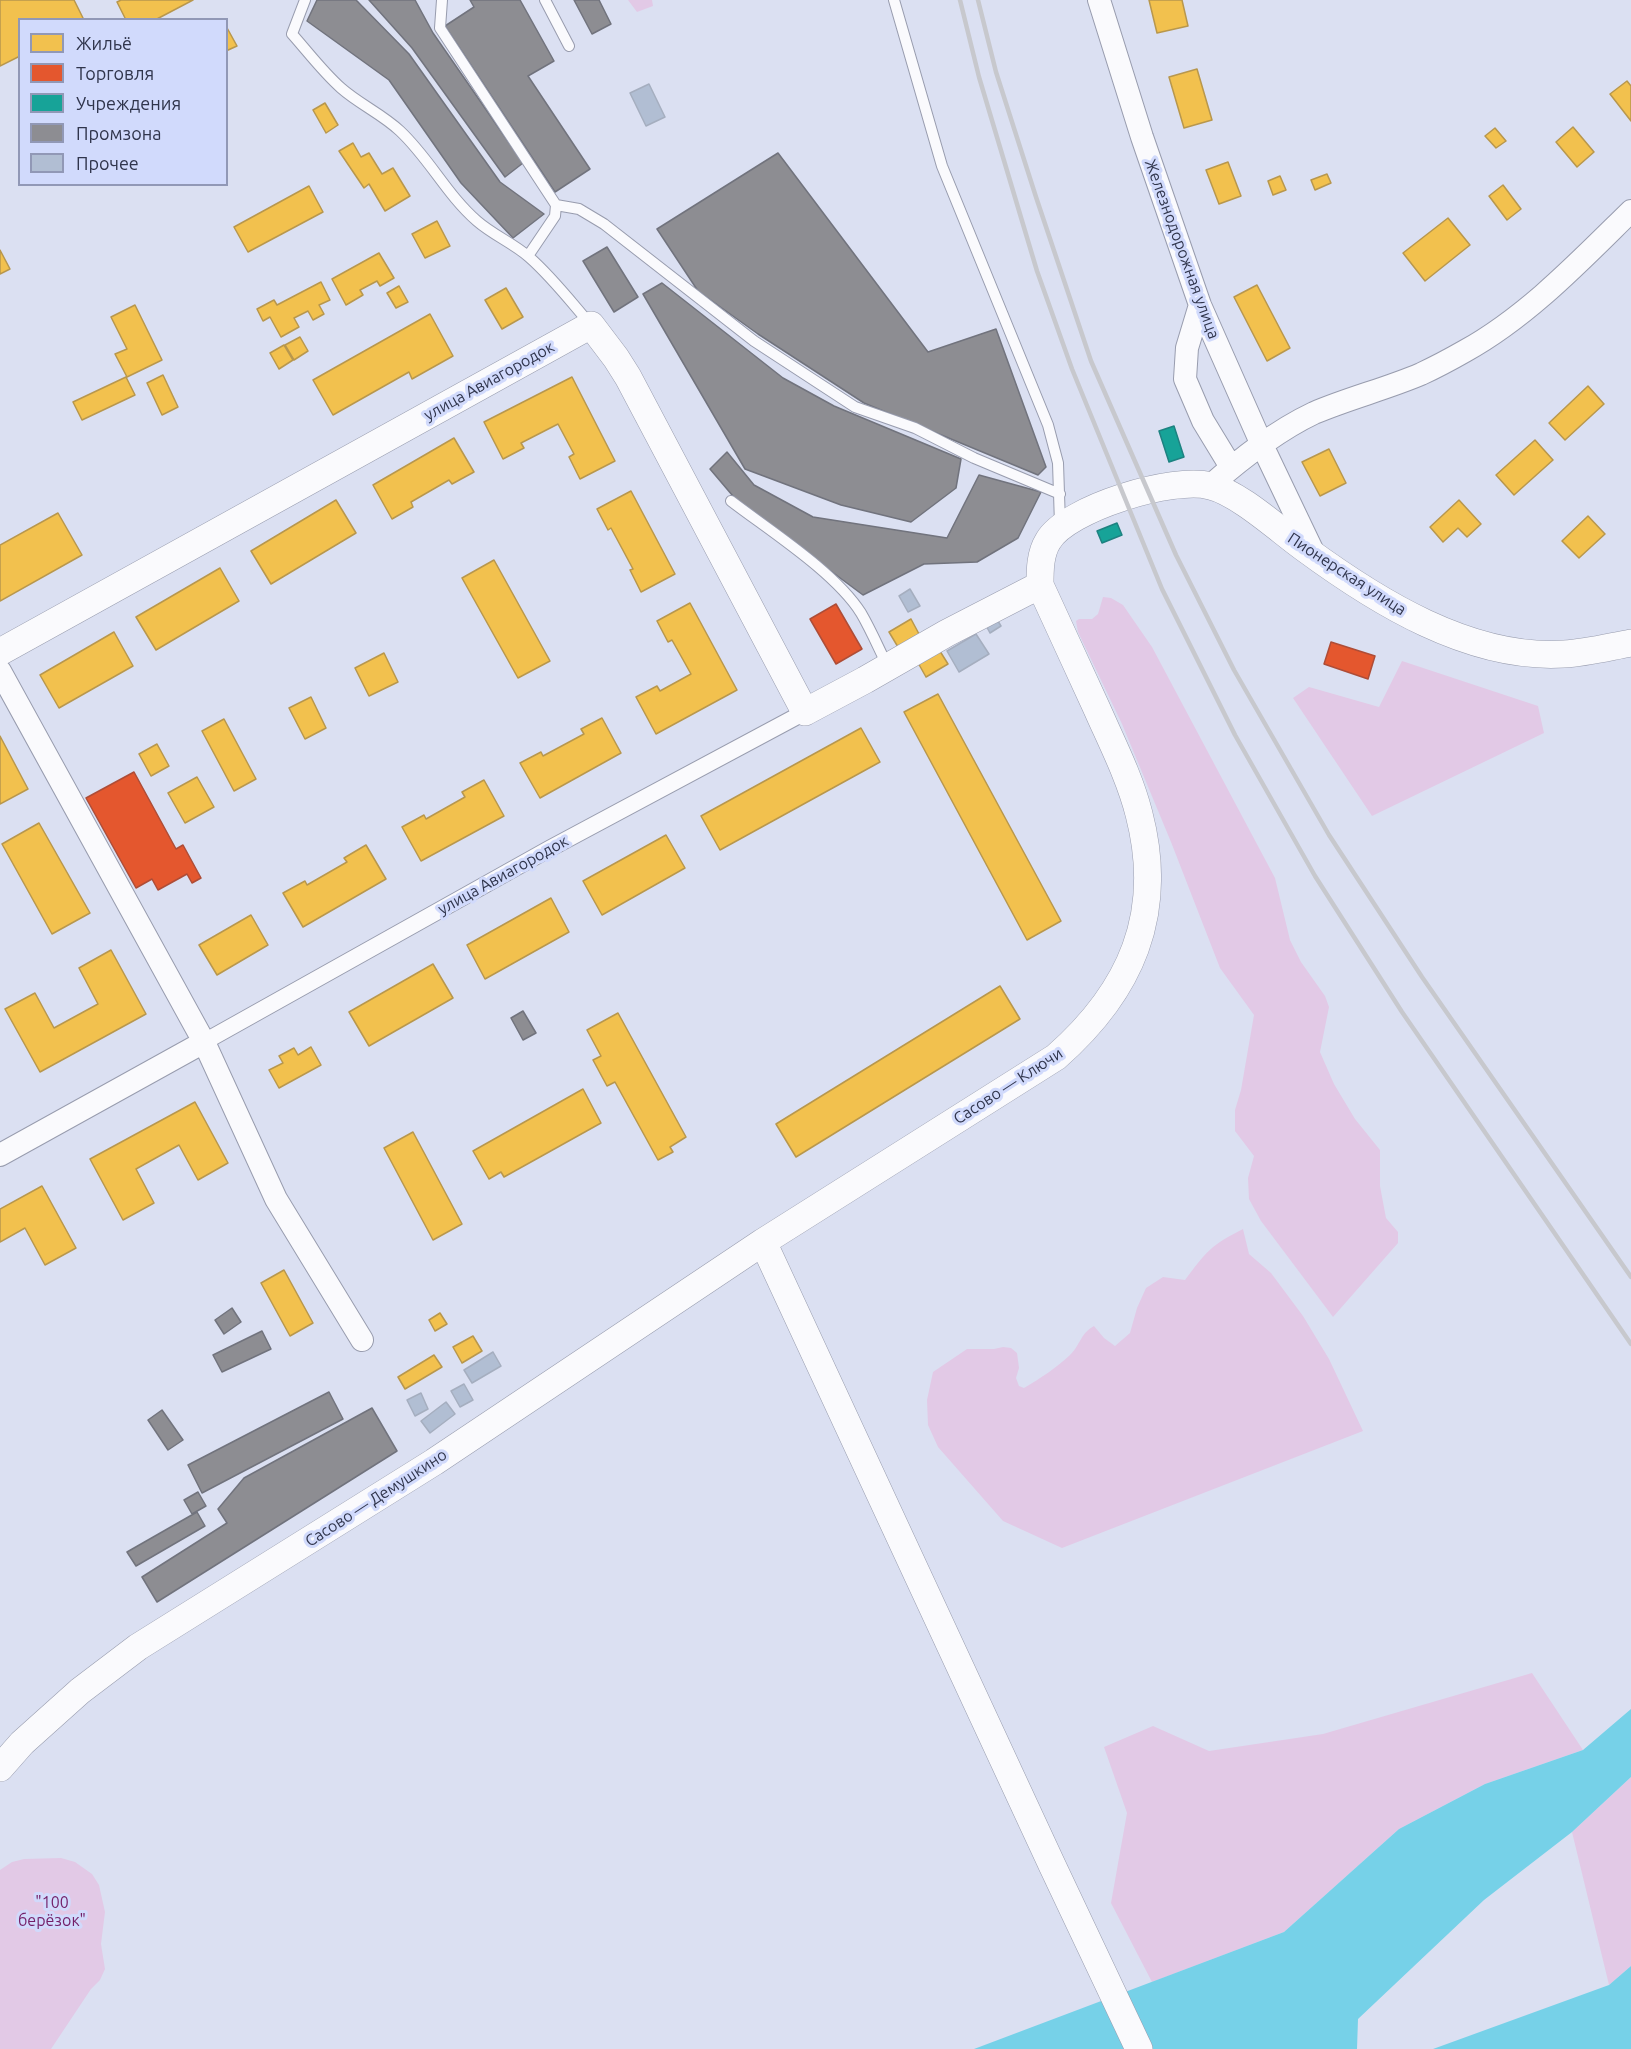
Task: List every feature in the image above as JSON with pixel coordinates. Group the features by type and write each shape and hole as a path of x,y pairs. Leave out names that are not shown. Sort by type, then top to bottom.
{"street":[{"name":"Железнодорожная улица","path":"1099,0 1142,136 1200,305 1315,556"},
{"path":"1040,585 1042,556 1048,541 1060,527 1105,505 1147,490 1179,483 1210,486 1231,467 1288,426 1315,413 1421,374 1466,350 1504,327 1548,290 1631,211"},
{"path":"1200,305 1187,348 1185,379 1203,421 1231,467"},
{"path":"591,325 628,377 805,712"},
{"name":"улица Авиагородок","path":"0,652 591,325"},
{"name":"Пионерская улица","path":"1210,486 1244,504 1360,587 1432,626 1472,641 1530,653 1563,654 1631,643"},
{"name":"улица Авиагородок","path":"204,1042 549,849 1040,585"},
{"name":"Сасово — Ключи","path":"763,1242 1056,1057 1099,1014 1113,994 1131,960 1141,929 1148,876 1146,846 1139,812 1116,750 1040,585"},
{"path":"0,671 204,1042 276,1199 362,1340"},
{"path":"0,1155 204,1042"},
{"path":"763,1242 1139,2049"},
{"name":"Сасово — Демушкино","path":"0,1768 22,1743 80,1691 138,1647 434,1462 763,1242"}],"lane":[{"path":"305,0 292,34 341,87 400,130 461,205 477,221 528,256 591,325"},
{"path":"442,0 440,28 556,206 555,216 528,256"},
{"path":"544,0 569,46"},
{"path":"894,0 942,166 1048,425 1058,463 1060,527"},
{"path":"556,206 579,209 604,224 754,341 855,407 915,428 974,458 1060,494"},
{"path":"731,501 822,572 845,593 861,613 888,667"}],"green space":[{"path":"628,0 652,0 653,6 637,12"},
{"path":"1103,597 1111,598 1123,605 1152,647 1275,878 1290,940 1301,962 1325,996 1329,1007 1320,1052 1334,1084 1355,1119 1380,1150 1380,1186 1386,1218 1398,1232 1398,1243 1333,1317 1261,1221 1249,1199 1248,1178 1254,1156 1235,1131 1235,1110 1241,1090 1254,1015 1220,968 1122,724 1078,632 1076,621 1092,619 1098,614"},
{"path":"1402,661 1538,706 1544,733 1372,816 1293,698 1309,687 1379,707"},
{"path":"1243,1229 1249,1254 1271,1273 1303,1316 1329,1359 1363,1431 1062,1548 1003,1521 938,1447 928,1425 927,1400 933,1372 967,1349 1011,1348 1017,1353 1019,1368 1016,1378 1019,1386 1024,1388 1065,1360 1074,1351 1086,1332 1094,1326 1115,1346 1130,1333 1146,1288 1163,1277 1185,1280 1210,1250"},
{"path":"1532,1673 1583,1750 1485,1784 1399,1829 1284,1932 1152,1982 1111,1903 1127,1813 1104,1747 1153,1726 1209,1751 1323,1734"},
{"path":"1631,1777 1631,1966 1609,1985 1572,1832"},
{"name":"\"100 берёзок\"","path":"61,1858 75,1862 92,1874 99,1885 105,1912 101,1944 105,1969 100,1980 91,1989 51,2049 0,2049 0,1870 12,1862 24,1859"}],"water":[{"path":"1631,1709 1631,1777 1572,1832 1484,1900 1358,2019 1357,2049 974,2049 1284,1932 1399,1829 1485,1784 1583,1750"},
{"path":"1631,1966 1631,2049 1433,2049 1609,1985"}],"building: Жильё":[{"path":"0,0 74,0 83,18 18,18 18,57 0,66"},
{"path":"121,0 193,0 159,18 125,18 117,2"},
{"path":"1149,0 1182,0 1188,26 1157,33"},
{"path":"228,30 237,46 228,50"},
{"path":"1197,69 1212,120 1184,128 1169,77"},
{"path":"1627,81 1631,86 1631,121 1610,94"},
{"path":"325,103 338,125 326,133 313,110"},
{"path":"1573,127 1594,152 1577,167 1556,142"},
{"path":"1495,128 1506,141 1496,148 1485,136"},
{"path":"353,143 361,157 369,153 382,174 393,168 410,196 385,211 369,184 364,188 339,151"},
{"path":"1228,162 1241,196 1219,204 1206,170"},
{"path":"1327,174 1331,183 1315,190 1311,180"},
{"path":"1280,176 1286,190 1273,195 1268,181"},
{"path":"1503,185 1521,209 1507,220 1489,196"},
{"path":"309,186 323,212 248,252 234,227"},
{"path":"1448,218 1470,245 1425,281 1403,253"},
{"path":"437,221 450,246 425,258 412,234"},
{"path":"0,250 10,269 0,274"},
{"path":"379,253 394,278 380,286 377,281 360,290 363,295 346,305 332,279"},
{"path":"321,282 330,300 319,305 324,314 313,320 308,311 294,318 299,327 281,337 270,317 263,321 257,309 274,300 277,305"},
{"path":"1257,285 1290,348 1267,361 1234,297"},
{"path":"399,286 408,302 396,308 387,293"},
{"path":"506,288 523,317 502,329 485,300"},
{"path":"135,305 162,360 127,377 115,354 127,349 111,317"},
{"path":"430,314 453,356 412,379 409,372 333,415 313,380"},
{"path":"300,337 308,351 294,360 285,345"},
{"path":"284,345 293,360 279,369 270,353"},
{"path":"163,375 178,407 162,415 147,383"},
{"path":"126,377 135,395 82,420 73,402"},
{"path":"572,377 615,461 580,479 569,457 574,454 558,424 521,443 524,448 503,459 484,422"},
{"path":"1588,386 1604,404 1565,440 1549,423"},
{"path":"454,438 474,472 452,484 449,480 411,502 413,507 392,519 373,485"},
{"path":"1535,440 1553,460 1514,495 1496,475"},
{"path":"1329,449 1346,483 1320,496 1302,462"},
{"path":"631,491 675,574 641,592 630,570 633,569 611,528 608,530 597,509"},
{"path":"336,500 356,533 271,584 251,551"},
{"path":"1459,500 1481,524 1467,537 1458,528 1443,542 1430,527"},
{"path":"58,513 82,555 0,601 0,545"},
{"path":"1588,516 1605,534 1579,558 1562,541"},
{"path":"494,560 550,661 518,678 462,578"},
{"path":"220,568 239,601 156,650 136,617"},
{"path":"690,603 737,690 656,734 636,697 657,686 660,691 691,674 672,640 668,642 657,621"},
{"path":"911,619 919,634 898,647 889,632"},
{"path":"114,632 133,666 59,708 40,675"},
{"path":"938,648 948,664 926,677 917,661"},
{"path":"384,653 398,682 369,696 355,668"},
{"path":"938,694 1061,921 1027,940 904,712"},
{"path":"311,697 326,728 305,739 289,708"},
{"path":"602,718 621,753 540,798 520,763 541,752 543,756 584,734 581,729"},
{"path":"224,719 256,779 234,791 202,731"},
{"path":"861,728 880,762 720,850 701,816"},
{"path":"0,736 28,789 0,804"},
{"path":"157,744 169,766 151,776 139,754"},
{"path":"197,777 214,807 185,823 168,793"},
{"path":"484,780 504,816 421,861 402,827 424,815 426,819 465,797 462,792"},
{"path":"39,823 90,913 52,934 2,844"},
{"path":"666,835 685,868 602,915 583,881"},
{"path":"366,845 386,879 303,927 283,893 305,881 307,885 347,862 344,858"},
{"path":"551,898 569,932 485,979 467,945"},
{"path":"251,915 268,945 217,975 199,945"},
{"path":"111,950 146,1014 40,1072 5,1009 35,993 54,1028 98,1004 79,968"},
{"path":"433,964 453,998 369,1046 349,1012"},
{"path":"1000,986 1020,1019 796,1157 776,1124"},
{"path":"618,1013 686,1137 670,1147 673,1152 658,1160 615,1082 607,1086 593,1060 601,1056 587,1030"},
{"path":"311,1047 321,1065 279,1088 269,1070 283,1063 279,1056 294,1048 298,1055"},
{"path":"583,1089 601,1123 504,1177 501,1172 489,1179 473,1151"},
{"path":"195,1102 228,1163 198,1180 179,1145 136,1169 154,1203 123,1220 90,1159"},
{"path":"413,1132 462,1224 433,1240 384,1148"},
{"path":"42,1186 76,1248 45,1265 25,1228 0,1242 0,1209"},
{"path":"284,1270 313,1323 290,1336 261,1283"},
{"path":"440,1313 447,1324 435,1331 429,1320"},
{"path":"473,1336 482,1351 462,1363 453,1347"},
{"path":"434,1355 442,1367 405,1389 398,1377"}],"building: Торговля":[{"path":"836,604 862,649 836,664 810,619"},
{"path":"1331,642 1375,656 1368,679 1324,664"},
{"path":"134,772 176,849 183,845 201,878 192,883 187,874 158,890 152,879 136,888 86,798"}],"building: Учреждения":[{"path":"1174,426 1184,457 1169,462 1159,431"},
{"path":"1117,523 1122,535 1102,543 1097,531"}],"building: Промзона":[{"path":"317,0 356,0 409,54 500,182 544,214 513,238 461,183 389,80 307,21"},
{"path":"369,0 415,0 433,33 523,163 505,177 412,48"},
{"path":"470,0 520,0 554,61 528,76 590,169 555,192 445,26 474,7"},
{"path":"574,0 599,0 611,24 592,34"},
{"path":"778,153 928,352 996,329 1046,467 1038,475 864,403 758,334 698,291 657,229"},
{"path":"607,247 638,297 614,312 583,261"},
{"path":"662,283 783,378 834,406 961,459 956,488 911,522 841,505 745,469 643,294"},
{"path":"727,452 754,485 813,517 947,538 979,475 1041,492 1018,538 977,562 924,564 863,595 738,502 710,469"},
{"path":"523,1011 536,1033 523,1040 511,1018"},
{"path":"232,1308 241,1322 224,1334 215,1320"},
{"path":"262,1331 271,1349 222,1372 213,1355"},
{"path":"329,1392 343,1419 202,1493 188,1465"},
{"path":"372,1408 397,1451 157,1602 142,1577 227,1523 218,1509 244,1478"},
{"path":"162,1410 183,1440 168,1450 148,1420"},
{"path":"198,1492 206,1506 192,1514 184,1500"},
{"path":"197,1512 205,1526 136,1566 127,1552"}],"building: Прочее":[{"path":"649,84 665,117 646,126 630,93"},
{"path":"910,589 920,606 908,612 899,596"},
{"path":"995,616 1001,626 990,633 984,622"},
{"path":"976,634 989,654 959,672 947,651"},
{"path":"493,1352 501,1366 472,1383 464,1370"},
{"path":"464,1384 473,1400 460,1407 451,1391"},
{"path":"421,1393 428,1409 415,1416 407,1400"},
{"path":"446,1402 455,1414 430,1433 421,1421"}],"railway":[{"path":"960,0 979,77 1037,271 1072,369 1162,589 1235,735 1315,876 1402,1012 1631,1344"},
{"path":"978,0 996,72 1091,361 1176,555 1234,670 1329,835 1422,977 1631,1277"}]}
